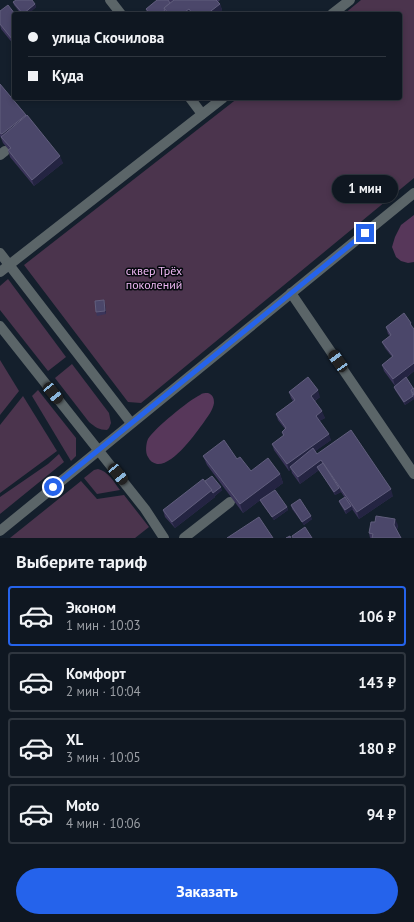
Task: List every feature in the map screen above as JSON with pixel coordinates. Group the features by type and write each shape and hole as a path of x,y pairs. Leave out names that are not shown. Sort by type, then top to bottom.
{"street":[{"path":"110,0 119,12"},
{"path":"335,12 350,0"},
{"path":"192,100 202,114"},
{"path":"0,272 220,100"},
{"path":"0,531 414,193"},
{"path":"0,253 131,424"},
{"path":"291,293 414,474"},
{"path":"1,332 145,509 164,538"},
{"path":"184,538 230,502"}],"green space":[{"name":"сквер Трёх поколений","path":"361,0 414,0 414,178 141,403 128,402 24,265 235,100 402,100 402,12 346,12"},
{"path":"8,279 66,357 48,371 0,310 0,286"},
{"path":"0,360 19,391 0,415"},
{"path":"72,364 109,413 111,423 107,430 97,428 89,422 55,378"},
{"path":"38,390 76,438 76,456 71,461 32,396"},
{"path":"23,396 57,451 0,493 0,425"},
{"path":"59,454 64,462 0,514 0,497 48,464"},
{"path":"98,469 108,474 120,490 97,494 84,478 94,470"},
{"path":"81,481 97,499 124,495 149,527 135,538 10,538"}],"shaded area":[{"path":"414,215 414,262 408,263 401,261 396,257 392,247 401,225"},
{"path":"208,393 213,398 213,408 190,441 170,460 157,464 152,462 146,453 146,448 148,439 152,434 172,415 188,403 202,394"}],"building":[{"path":"16,0 32,0 35,4 25,12 21,12 13,2"},
{"path":"157,0 168,0 170,3 164,8 165,10 162,12 148,12 146,9"},
{"path":"174,0 216,0 220,4 210,12 191,12 189,9 185,12 167,12 164,8"},
{"path":"8,5 13,12 12,12 12,39 0,24 0,11"},
{"path":"0,84 26,115 2,134 0,133"},
{"path":"27,115 60,156 32,180 8,150 11,148 1,137"},
{"path":"104,300 105,311 96,312 95,301"},
{"path":"404,313 414,329 414,363 393,379 382,365 393,356 382,342 391,335 386,327"},
{"path":"308,377 318,390 311,396 322,411 316,416 329,434 287,464 272,444 284,435 282,432 286,428 276,414 295,400 289,392"},
{"path":"406,377 413,388 411,390 413,396 404,402 394,387"},
{"path":"414,388 414,395 411,390"},
{"path":"351,430 391,489 357,512 321,460 298,477 290,467 313,448 317,454"},
{"path":"224,440 237,459 240,457 251,471 268,458 280,474 240,504 203,456"},
{"path":"323,463 339,488 334,492 317,467"},
{"path":"212,476 221,487 213,493 205,481"},
{"path":"203,479 212,490 172,522 163,510"},
{"path":"275,490 287,507 272,517 260,500"},
{"path":"345,497 351,506 345,510 339,501"},
{"path":"300,499 311,516 302,522 291,505"},
{"path":"376,516 395,519 394,525 401,538 372,538 373,534 369,533 371,522 375,522"},
{"path":"259,517 273,538 227,538"},
{"path":"305,527 312,538 293,538 292,536"}],"route":[{"path":"53,487 365,233"}]}
